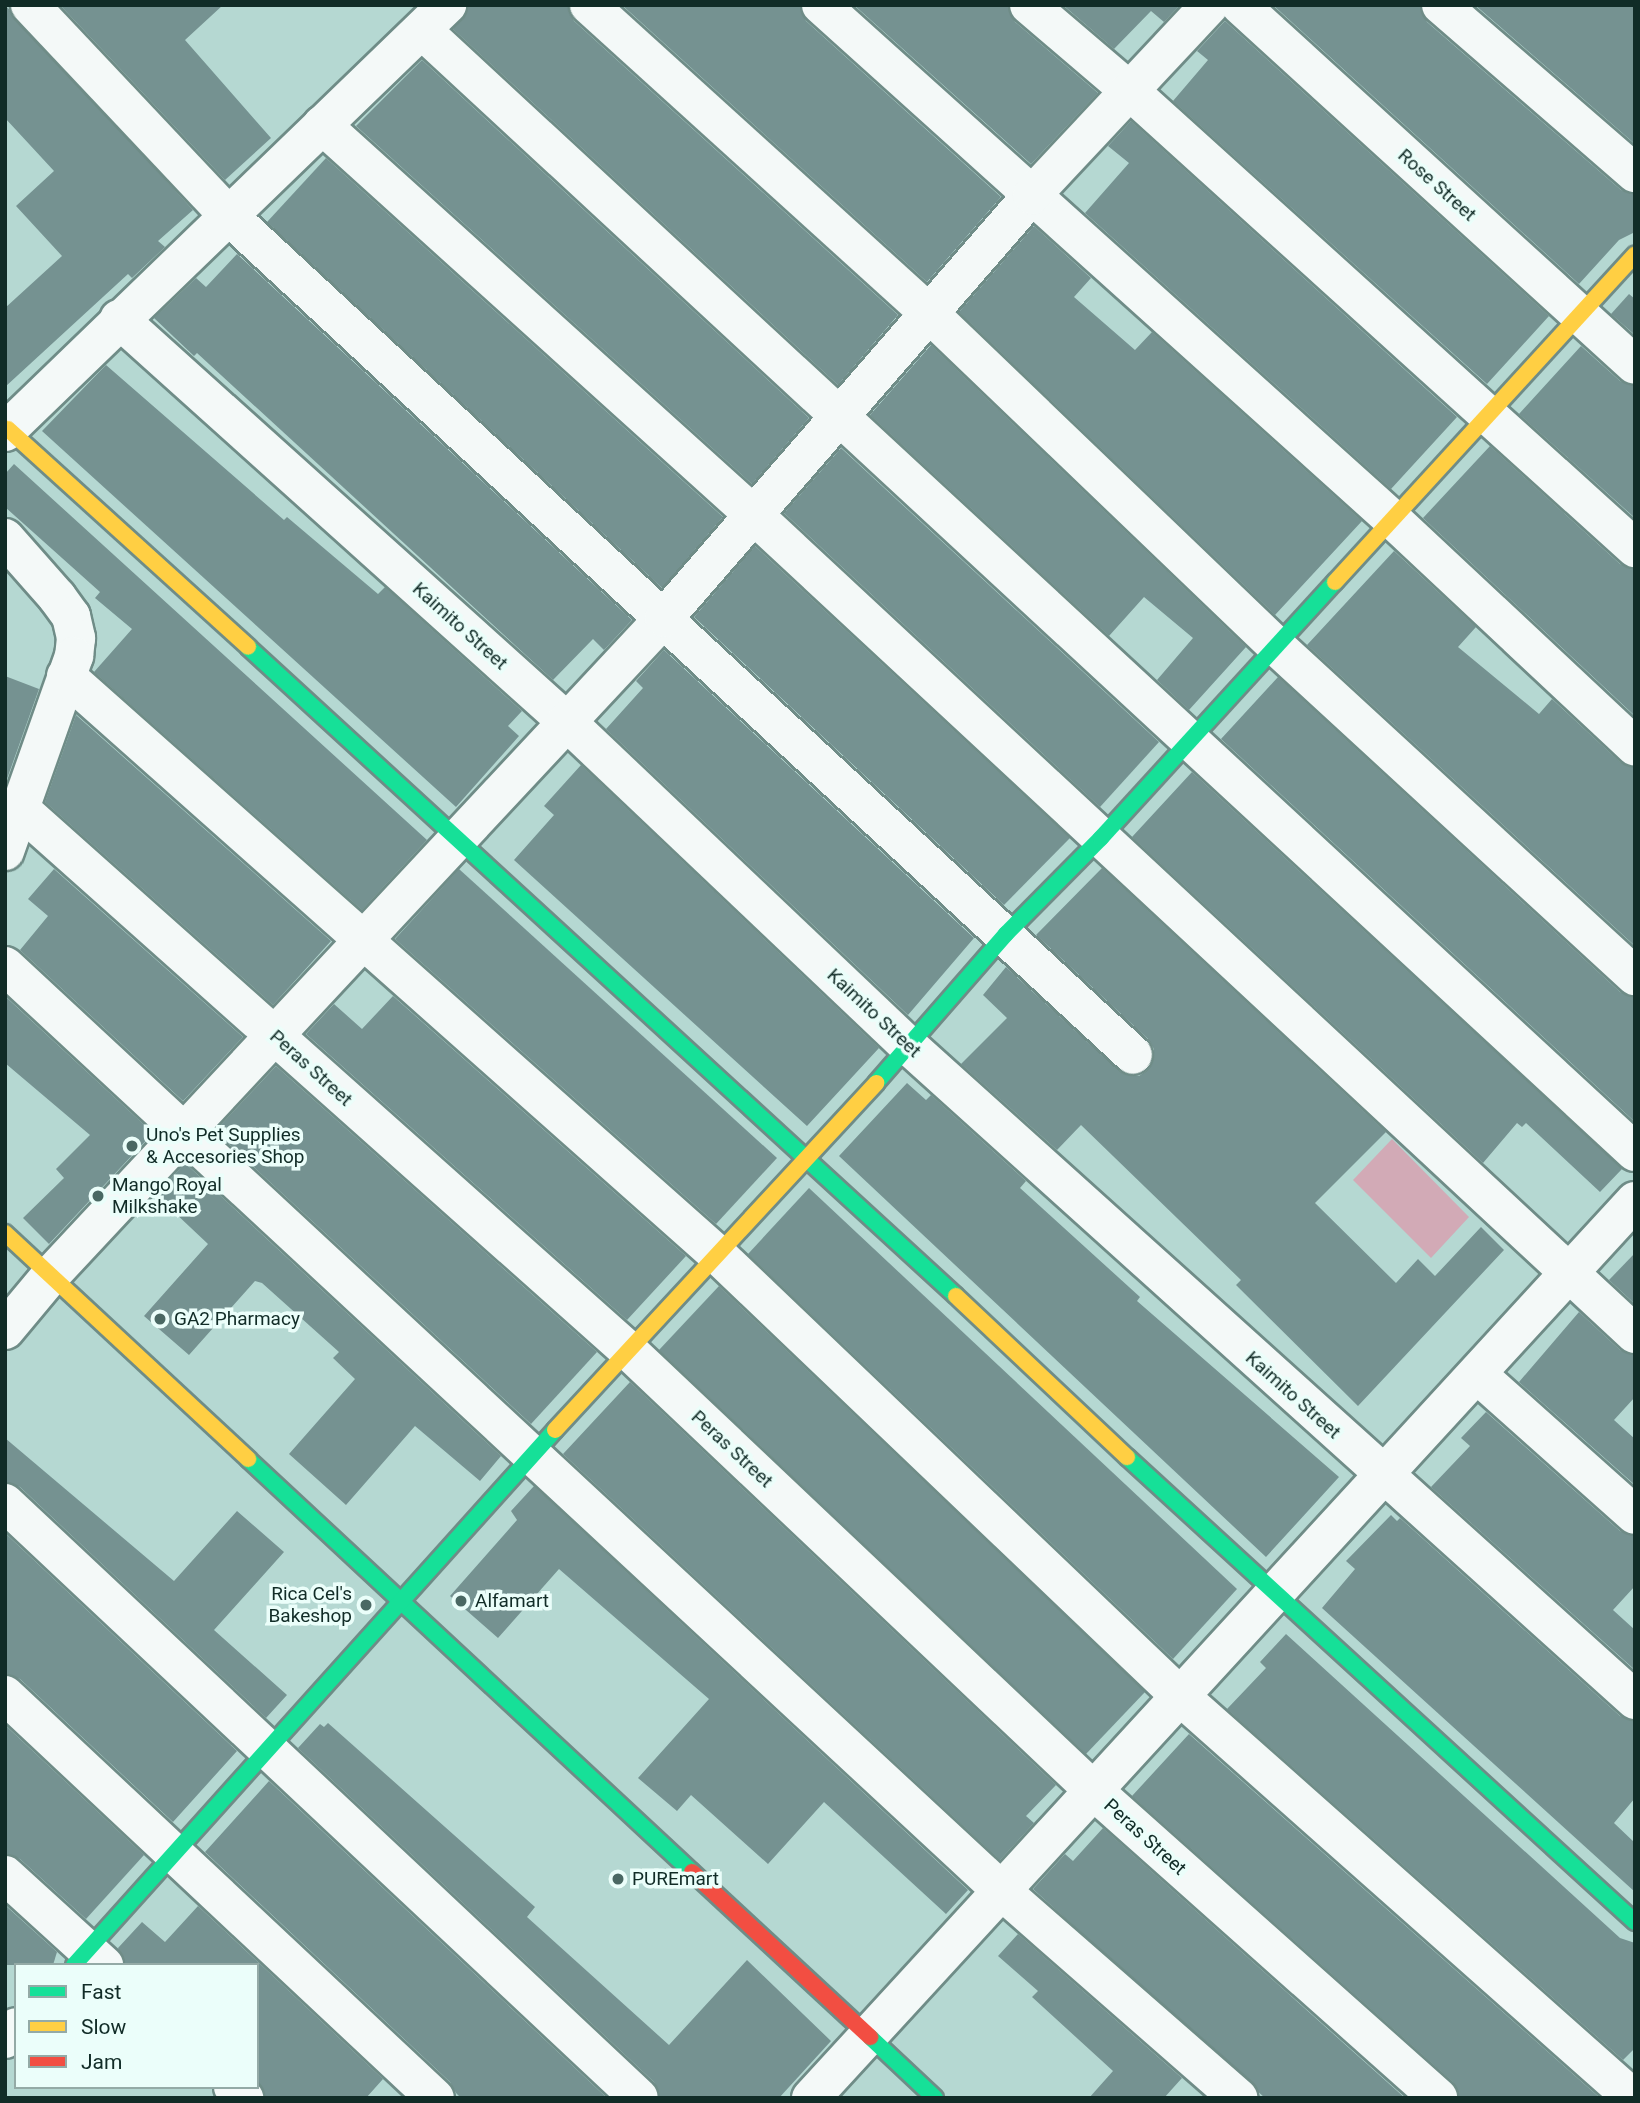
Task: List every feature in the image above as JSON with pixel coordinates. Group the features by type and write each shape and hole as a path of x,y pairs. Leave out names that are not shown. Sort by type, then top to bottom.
{"street":[{"path":"30,5 229,216 1006,934 1133,1055"},
{"path":"589,5 932,316 1276,646 1635,976"},
{"path":"821,5 1392,519 1635,747"},
{"path":"1029,5 1131,92 1489,412 1635,548"},
{"path":"5,1330 50,1276 756,517 838,418 932,316 1032,195 1210,5"},
{"name":"Rose Street","path":"1240,5 1635,365"},
{"path":"1441,5 1635,173"},
{"path":"1635,1152 1192,739 838,418 434,18 119,318 7,430 809,1158 1275,1595 1635,1922"},
{"path":"322,125 756,517 1568,1276 1635,1334"},
{"path":"5,1875 88,1960 175,1851 534,1454 631,1353 910,1047 1006,934 1101,838 1489,412 1582,316 1635,254"},
{"name":"Kaimito Street","path":"119,318 566,721 910,1047 1384,1477 1635,1700"},
{"path":"5,538 71,616 76,638 66,676 18,807 5,851"},
{"path":"66,676 364,937 719,1256 1181,1697 1627,2091"},
{"name":"Peras Street","path":"18,807 631,1353 1094,1791 1438,2098"},
{"path":"5,965 183,1135 534,1454 1003,1892 1238,2098"},
{"path":"811,2098 1635,1201"},
{"path":"5,1233 935,2098"},
{"path":"1478,1375 1635,1515"},
{"path":"5,1503 270,1748 639,2098"},
{"path":"5,1695 175,1851 435,2098"}],"shaded area":[{"path":"1392,1139 1469,1217 1431,1258 1353,1180"}],"building":[{"path":"5,5 193,210 158,241 165,247 132,278 128,274 5,387 5,308 62,256 16,206 54,171 5,118"},
{"path":"60,5 223,5 185,40 271,138 225,180"},
{"path":"468,5 568,5 574,21 898,315 838,385 453,29"},
{"path":"622,5 800,5 806,21 1001,197 927,282"},
{"path":"854,5 1008,5 1015,22 1098,93 1031,164"},
{"path":"1063,5 1180,5 1164,22 1151,11 1114,49"},
{"path":"1273,5 1420,5 1427,22 1621,190 1635,194 1635,232 1619,240 1579,284"},
{"path":"1475,5 1635,5 1635,144"},
{"path":"1225,21 1549,316 1487,384 1173,101 1208,60 1197,51"},
{"path":"422,60 809,418 752,484 356,126"},
{"path":"1131,121 1457,417 1391,489 1085,213 1129,163 1108,146"},
{"path":"326,158 723,517 662,588 267,222"},
{"path":"1034,226 1091,278 1074,297 1135,350 1152,332 1362,521 1275,615 959,312"},
{"path":"237,254 632,620 604,650 593,639 553,680 197,353 194,356 154,318 196,278 206,287"},
{"path":"1629,294 1635,299 1635,335 1611,314"},
{"path":"931,345 1246,647 1189,710 1157,680 1193,638 1144,597 1109,636 870,415"},
{"path":"1581,346 1620,381 1635,386 1635,518 1519,414"},
{"path":"106,365 284,520 287,517 378,594 385,587 522,711 508,726 519,736 456,807 42,431"},
{"path":"1490,446 1620,564 1635,569 1635,716 1423,518"},
{"path":"841,448 1159,742 1100,807 784,513"},
{"path":"14,464 427,840 362,910 94,672 132,629 95,598 100,592 5,507 5,474"},
{"path":"755,546 1070,838 1004,905 694,617"},
{"path":"1394,551 1476,627 1458,647 1539,714 1552,699 1620,762 1635,767 1635,946 1307,645"},
{"path":"664,650 974,938 908,1015 606,729 643,688 636,681"},
{"path":"5,676 39,689 7,779 5,778"},
{"path":"1278,677 1620,992 1635,997 1635,1122 1221,739"},
{"path":"76,715 331,941 273,1005 45,802"},
{"path":"581,765 879,1048 807,1126 514,860 554,815 544,806"},
{"path":"1192,772 1622,1169 1600,1192 1526,1123 1522,1127 1517,1123 1483,1163 1132,837"},
{"path":"1102,868 1386,1132 1315,1203 1396,1283 1418,1259 1435,1276 1481,1227 1504,1250 1358,1406 1236,1285 1241,1280 1081,1125 1057,1150 961,1064 1007,1018 983,995 1006,967 1119,1071 1139,1076 1149,1069 1154,1049 1148,1039 1036,935"},
{"path":"54,869 243,1037 183,1101 20,950 48,916 28,899"},
{"path":"459,869 777,1158 716,1224 395,939"},
{"path":"393,996 686,1256 627,1320 306,1034 334,1004 362,1029"},
{"path":"7,998 153,1133 49,1244 23,1218 64,1178 56,1169 90,1135 5,1063"},
{"path":"276,1066 597,1352 531,1424 215,1131"},
{"path":"907,1083 926,1100 931,1095 1026,1181 1020,1188 1140,1297 1137,1301 1339,1477 1266,1557 839,1156"},
{"path":"185,1163 501,1456 480,1481 415,1426 346,1505 289,1454 355,1379 333,1358 339,1352 262,1283 255,1281 189,1355 144,1316 208,1244 156,1195"},
{"path":"809,1188 1237,1589 1173,1659 748,1254"},
{"path":"1635,1253 1635,1304 1609,1280"},
{"path":"719,1286 1145,1692 1086,1754 659,1350"},
{"path":"1579,1312 1620,1350 1635,1355 1635,1397 1614,1420 1635,1439 1635,1485 1519,1382"},
{"path":"630,1382 1056,1785 1026,1816 1034,1823 1000,1860 563,1454"},
{"path":"1486,1412 1620,1531 1635,1536 1635,1586 1613,1610 1635,1630 1635,1670 1431,1487 1470,1446 1461,1438"},
{"path":"5,1438 174,1581 237,1511 284,1552 214,1630 287,1695 266,1718 20,1487 5,1482"},
{"path":"534,1486 968,1890 946,1914 824,1802 768,1864 691,1795 677,1811 638,1778 709,1699 559,1569 498,1638 450,1596 517,1520 511,1511"},
{"path":"1391,1515 1397,1521 1400,1518 1620,1716 1635,1721 1635,1798 1614,1823 1635,1843 1635,1892 1322,1608 1355,1569 1346,1561"},
{"path":"5,1533 237,1751 173,1822 20,1679 5,1674"},
{"path":"1286,1634 1620,1938 1635,1943 1635,2048 1623,2060 1227,1709 1266,1668 1260,1662"},
{"path":"328,1723 535,1907 527,1917 669,2045 747,1960 831,2041 779,2098 660,2098 654,2082 298,1748 320,1724 324,1727"},
{"path":"5,1725 144,1855 86,1919 20,1859 5,1854"},
{"path":"1189,1734 1600,2098 1459,2098 1453,2082 1132,1796"},
{"path":"269,1781 607,2098 461,2098 450,2082 205,1852"},
{"path":"1103,1828 1405,2098 1265,2098 1033,1889 1065,1854 1073,1861"},
{"path":"5,1905 57,1952 54,1963 5,1965"},
{"path":"198,1906 259,1963 124,1963 118,1948 142,1922 165,1942"},
{"path":"1018,1934 1182,2078 1164,2098 1089,2098 1113,2071 1032,1997 1038,1991 998,1956"},
{"path":"259,1963 383,2079 366,2098 265,2098 259,2084"}],"traffic: fast":[{"path":"876,1083 1006,934 1101,838 1335,582"},
{"path":"248,647 956,1296"},
{"path":"76,1963 555,1430"},
{"path":"1127,1457 1635,1922"},
{"path":"248,1459 692,1872"},
{"path":"870,2037 935,2098"}],"traffic: slow":[{"path":"1335,582 1635,255"},
{"path":"8,429 248,647"},
{"path":"555,1430 876,1083"},
{"path":"5,1233 248,1459"},
{"path":"956,1296 1127,1457"}],"traffic: jam":[{"path":"692,1872 870,2037"}],"place":[{"name":"Uno's Pet Supplies & Accesories Shop","path":"132,1146"},
{"name":"Mango Royal Milkshake","path":"98,1196"},
{"name":"GA2 Pharmacy","path":"160,1319"},
{"name":"Alfamart","path":"461,1601"},
{"name":"Rica Cel's Bakeshop","path":"366,1605"},
{"name":"PUREmart","path":"618,1879"}]}
